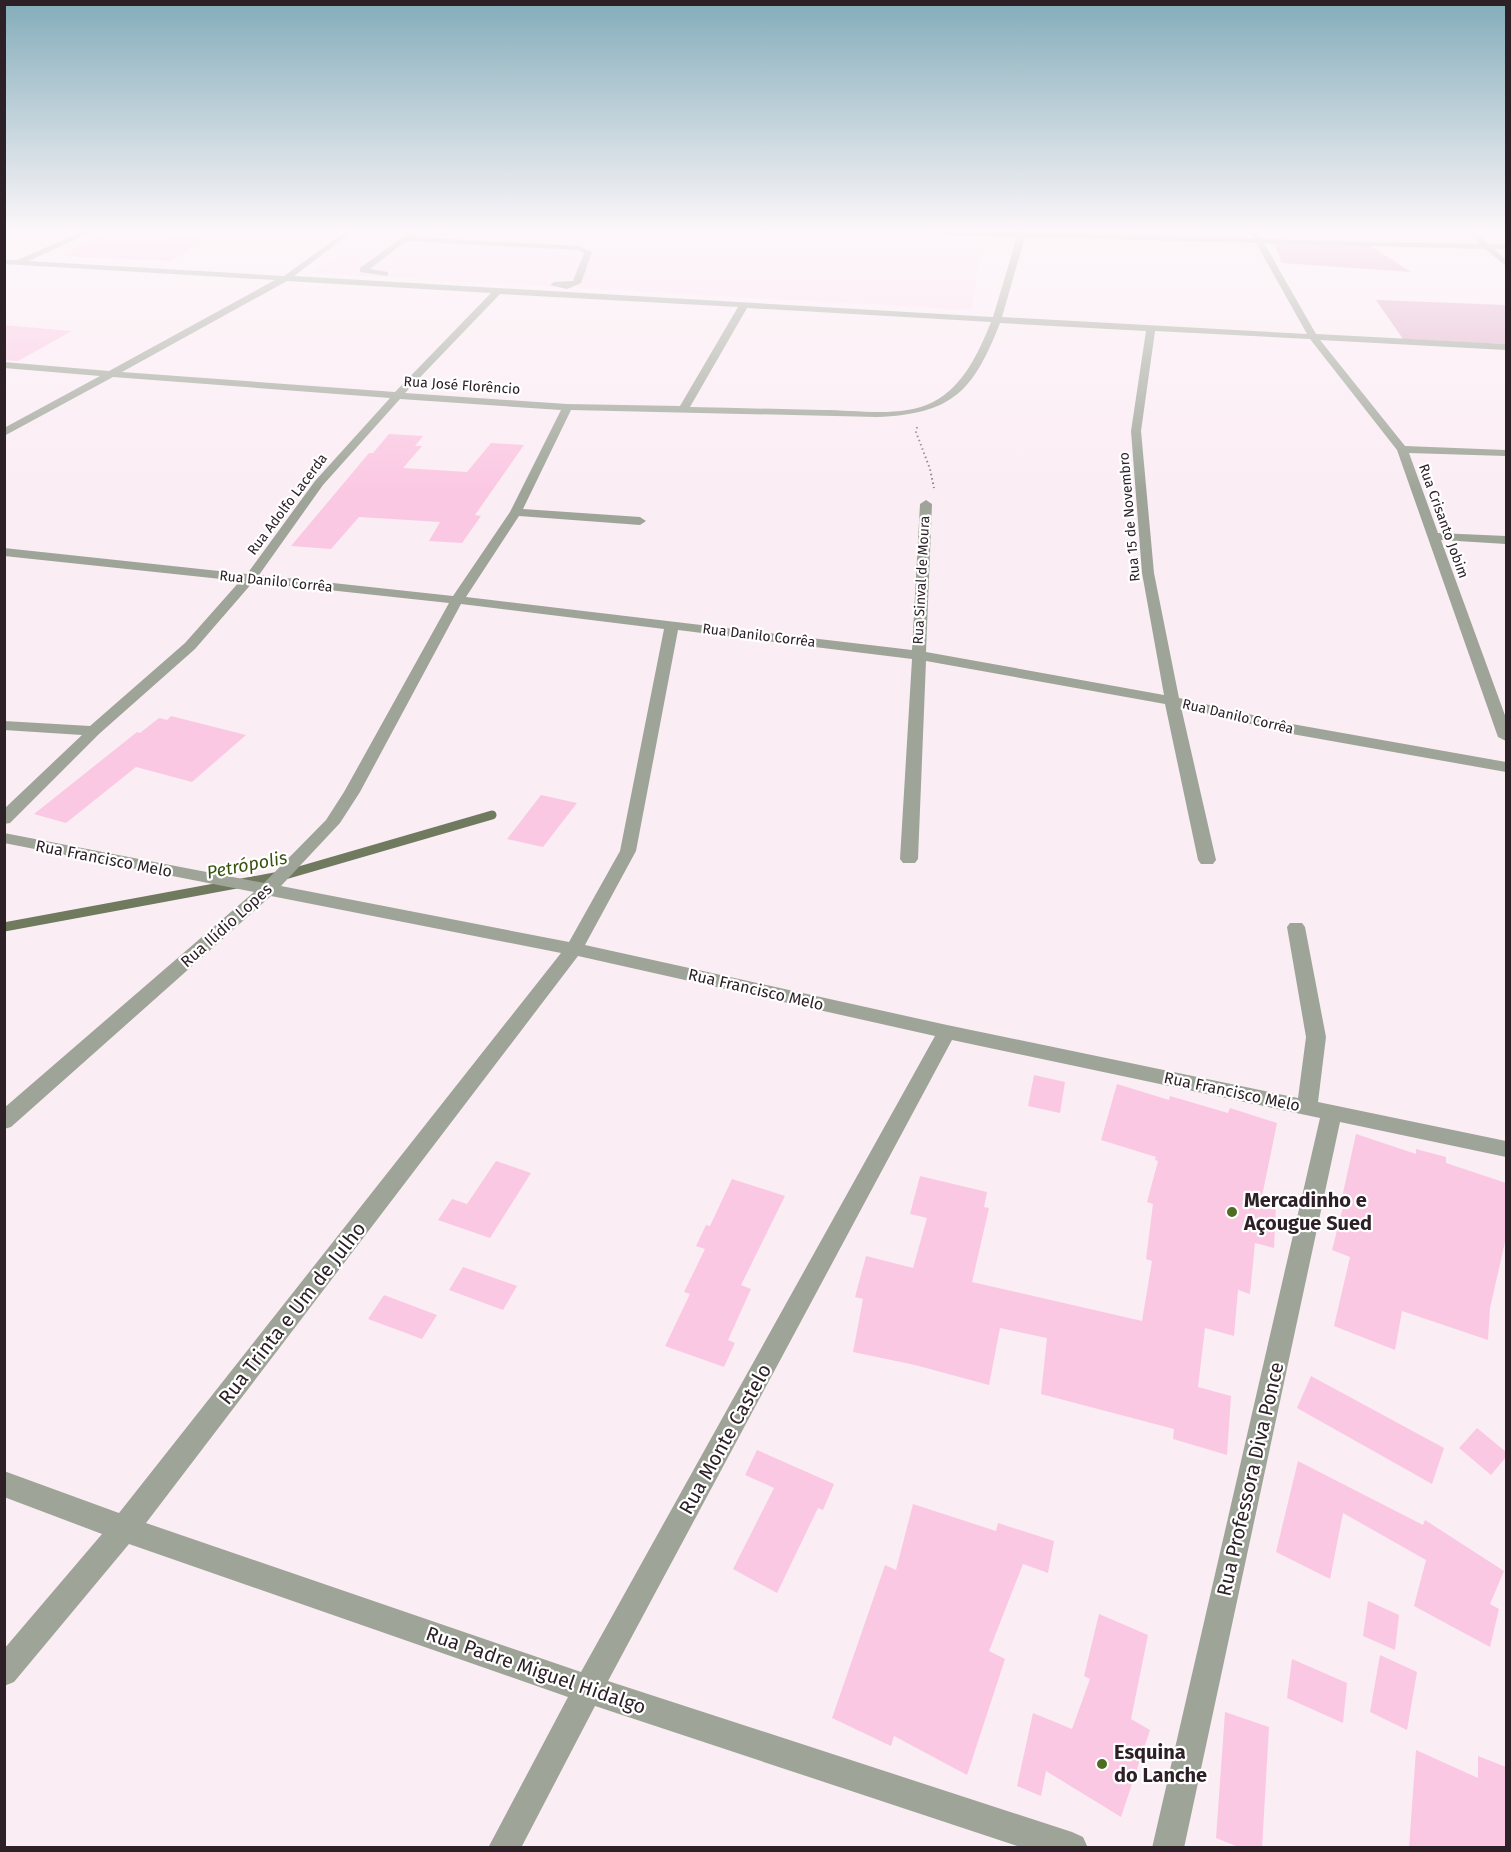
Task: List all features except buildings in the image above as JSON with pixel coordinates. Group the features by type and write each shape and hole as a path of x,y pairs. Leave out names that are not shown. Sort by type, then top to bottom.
{"street":[{"path":"4,433 212,318"},
{"name":"Rua Adolfo Lacerda","path":"4,819 94,731 189,646 250,578 319,483 397,396 472,318"},
{"path":"683,410 736,318"},
{"path":"971,318 1506,347"},
{"name":"Rua Crisanto Jobim","path":"1303,318 1313,337 1402,449 1506,737"},
{"path":"919,411 945,400 968,376 998,320"},
{"name":"Rua 15 de Novembro","path":"1151,329 1136,431 1148,573 1172,701 1208,860"},
{"name":"Rua José Florêncio","path":"4,365 108,375 567,407 877,414 919,411"},
{"name":"Rua Ilídio Lopes","path":"4,1120 268,889 332,823 352,792 457,600 516,512 567,407"},
{"path":"1402,449 1506,453"},
{"name":"Rua Sinval de Moura","path":"909,859 926,504"},
{"path":"516,512 640,521"},
{"path":"1433,536 1506,540"},
{"name":"Rua Danilo Corrêa","path":"4,552 672,624 917,655 1172,701 1292,729 1506,767"},
{"name":"Rua Trinta e Um de Julho","path":"4,1672 124,1529 574,949 627,851 672,624"},
{"path":"4,725 94,731"},
{"path":"4,800 29,796"},
{"name":"Rua Francisco Melo","path":"4,838 574,949 947,1032 1506,1149"},
{"path":"1296,927 1316,1037 1306,1107"},
{"name":"Rua Monte Castelo","path":"504,1848 588,1689 947,1032"},
{"name":"Rua Professora Diva Ponce","path":"1168,1848 1332,1111"},
{"name":"Rua Padre Miguel Hidalgo","path":"4,1484 124,1529 588,1689 1072,1848"}],"path":[{"name":"Rua Sinval de Moura","path":"919,411 916,432 930,469 934,488 926,504"}],"shaded area":[{"path":"1389,318 1506,318 1506,344 1403,339"}],"waterway":[{"name":"Petrópolis","path":"4,927 285,875 492,815"}],"place":[{"name":"Mercadinho e Açougue Sued","path":"1232,1212"},
{"name":"Esquina do Lanche","path":"1102,1764"}]}
